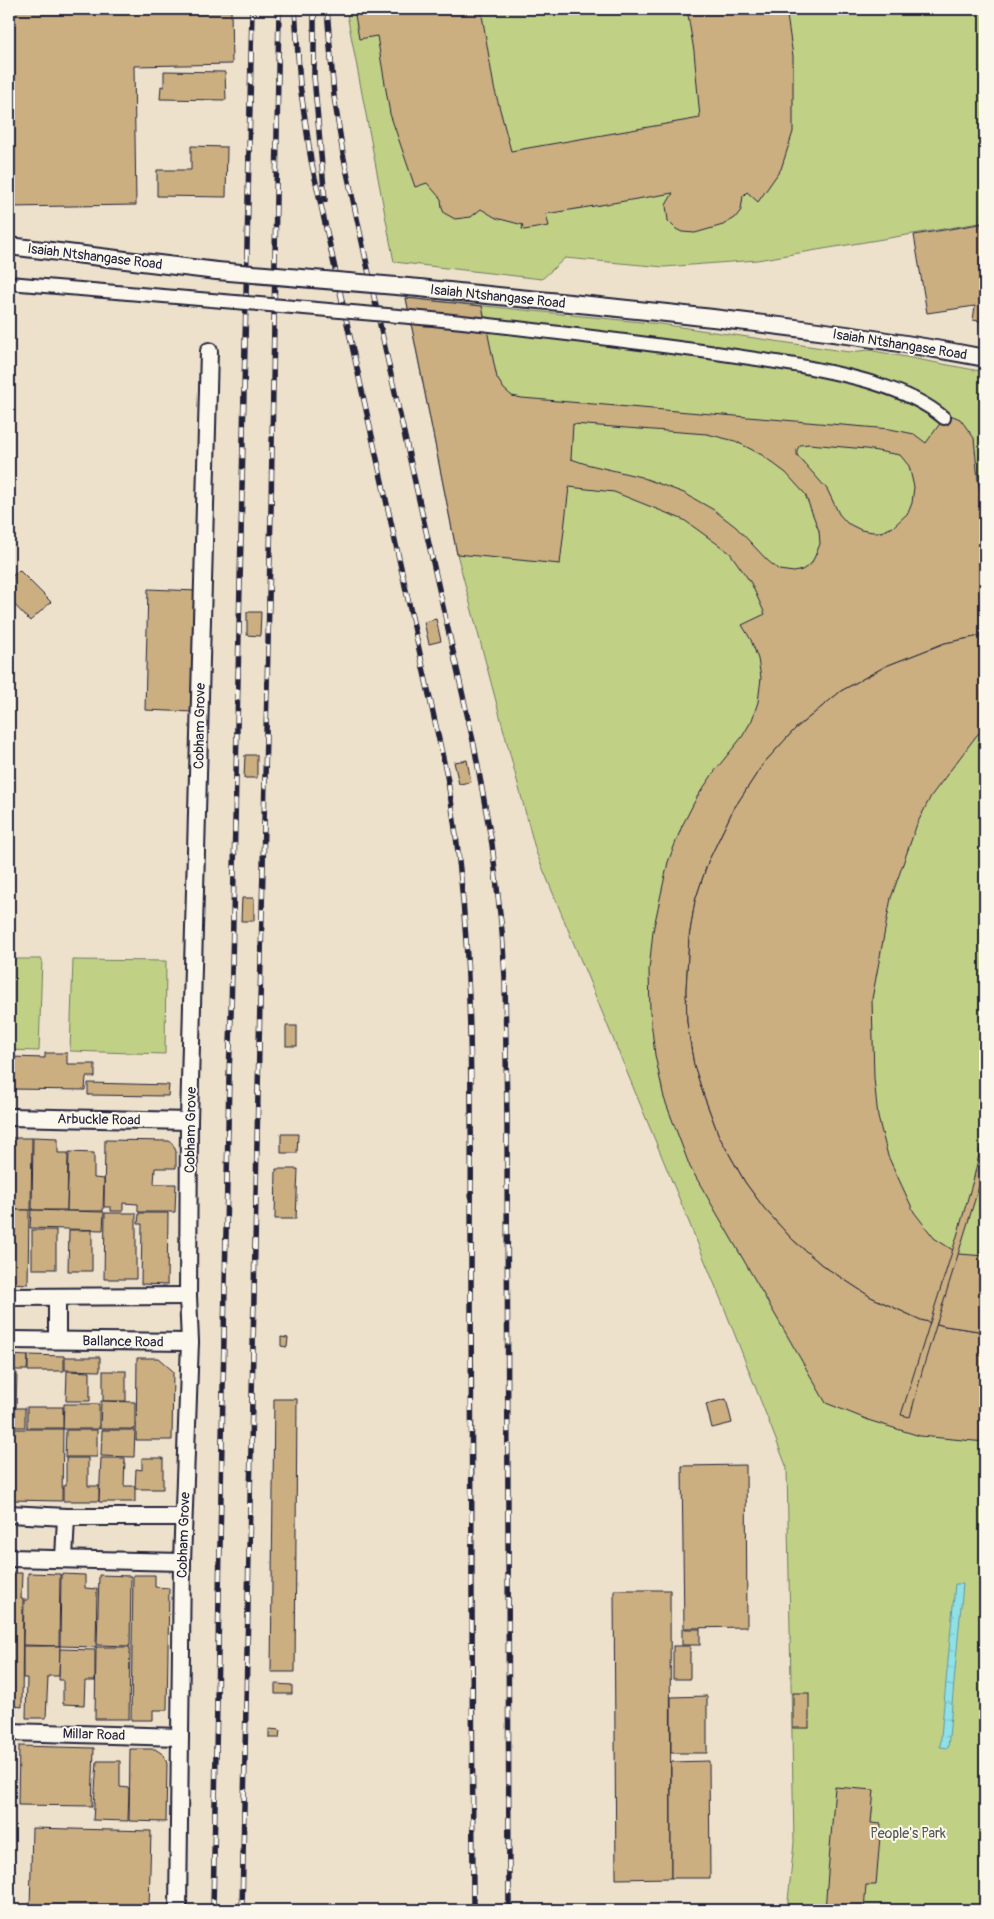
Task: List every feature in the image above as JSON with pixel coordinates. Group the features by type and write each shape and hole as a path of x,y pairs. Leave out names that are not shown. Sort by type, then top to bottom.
{"street":[{"name":"Isaiah Ntshangase Road","path":"9,246 217,271 420,288 803,329 924,346 985,358"},
{"path":"9,283 488,324 742,356 814,369 889,388 926,405 944,418"},
{"name":"Cobham Grove","path":"178,1910 182,1562 190,1342 188,1296 189,1121 209,351"},
{"name":"Arbuckle Road","path":"9,1117 189,1121"},
{"path":"9,1297 188,1296"},
{"path":"57,1297 57,1340"},
{"name":"Ballance Road","path":"9,1340 190,1342"},
{"path":"9,1514 66,1517 183,1516"},
{"path":"64,1559 66,1517"},
{"path":"9,1558 182,1562"},
{"name":"Millar Road","path":"9,1732 180,1737"}],"green space":[{"path":"346,9 985,9 985,222 757,260 664,267 565,258 542,279 394,262"},
{"name":"People's Park","path":"406,298 660,324 849,352 869,350 985,372 985,1910 787,1910 794,1843 787,1468 724,1307 536,852 457,554"},
{"path":"9,959 42,959 39,1051 9,1050"},
{"path":"73,960 166,961 165,1054 70,1051"}],"water":[{"path":"955,1584 963,1584 948,1748 940,1747"}],"building":[{"path":"9,9 231,9 232,64 134,66 136,205 9,207"},
{"path":"354,9 481,9 494,87 511,151 700,118 694,51 687,9 786,9 793,56 793,132 781,169 758,202 747,192 743,196 741,210 735,218 723,225 695,233 682,232 668,221 666,205 673,193 546,214 549,226 524,230 522,229 523,225 496,218 481,209 471,217 455,219 444,213 441,199 427,183 415,187 390,114 377,36 359,39"},
{"path":"164,71 225,72 226,100 160,99 161,86 164,87"},
{"path":"191,146 227,147 226,197 157,196 157,170 191,170"},
{"path":"985,223 985,322 973,320 975,306 927,313 914,235"},
{"path":"406,298 482,306 497,378 504,389 512,396 890,429 914,434 926,443 944,418 953,416 960,419 974,438 978,480 981,496 985,503 985,635 945,643 886,666 841,691 795,729 763,764 733,810 708,862 695,901 689,938 686,990 687,1022 694,1065 704,1096 719,1136 745,1182 764,1208 792,1239 822,1265 871,1297 921,1320 985,1332 985,1442 920,1436 871,1421 826,1403 690,1167 664,1098 655,1055 650,1012 649,970 653,931 668,862 682,826 697,797 742,737 752,720 758,702 761,678 758,659 751,640 742,625 765,614 751,583 730,553 684,520 614,492 569,487 560,564 457,554","holes":["573,424 707,434 735,441 762,455 786,473 805,494 819,531 820,544 811,564 802,570 794,572 779,570 736,527 714,510 684,493 641,477 571,459","809,444 866,449 900,455 909,466 914,487 912,503 908,513 893,527 881,532 861,530 847,523 839,514 827,489 797,455 800,445"]},
{"path":"19,570 51,602 30,621 9,599 9,579"},
{"path":"148,589 197,591 193,712 145,710"},
{"path":"247,612 261,612 260,636 247,635"},
{"path":"436,619 441,641 429,644 424,622"},
{"path":"985,635 985,727 931,796 917,824 891,898 872,999 874,1078 878,1117 888,1156 914,1212 934,1238 959,1254 985,1256 985,1332 921,1320 871,1297 822,1265 792,1239 764,1208 745,1182 719,1136 704,1096 694,1065 687,1022 686,990 689,938 695,901 708,862 733,810 763,764 795,729 841,691 886,666 945,643"},
{"path":"245,755 257,755 257,778 244,778"},
{"path":"467,760 471,782 459,784 454,762"},
{"path":"242,898 254,898 254,921 241,921"},
{"path":"286,1026 297,1026 297,1046 286,1046"},
{"path":"45,1053 67,1053 67,1064 95,1064 95,1077 86,1077 85,1090 9,1089 9,1063 11,1063 11,1057 45,1058"},
{"path":"88,1083 169,1085 168,1096 88,1095"},
{"path":"985,1128 985,1162 981,1180 923,1368 910,1417 901,1415 957,1236 974,1177"},
{"path":"281,1134 298,1134 297,1153 281,1153"},
{"path":"33,1137 58,1138 58,1153 68,1153 67,1210 32,1210"},
{"path":"9,1138 32,1138 31,1210 9,1210"},
{"path":"105,1140 169,1141 172,1143 176,1151 176,1168 155,1168 154,1184 176,1184 175,1212 138,1212 138,1204 123,1203 123,1211 111,1211 111,1207 104,1207"},
{"path":"69,1152 94,1153 94,1178 104,1179 103,1211 67,1211"},
{"path":"276,1169 298,1169 296,1219 275,1219"},
{"path":"9,1210 29,1210 28,1284 9,1283"},
{"path":"31,1210 104,1212 103,1230 30,1228"},
{"path":"105,1213 136,1213 136,1279 104,1279"},
{"path":"139,1213 168,1213 167,1285 141,1284 142,1224 138,1224"},
{"path":"32,1230 56,1230 56,1269 32,1269"},
{"path":"69,1230 92,1230 92,1271 68,1271"},
{"path":"281,1337 288,1338 287,1347 281,1346"},
{"path":"9,1355 28,1356 27,1370 9,1370"},
{"path":"28,1355 64,1356 64,1371 28,1371"},
{"path":"65,1357 100,1357 100,1371 65,1370"},
{"path":"137,1358 158,1358 173,1371 172,1440 136,1440"},
{"path":"67,1371 90,1372 90,1401 66,1401"},
{"path":"103,1371 126,1371 126,1401 103,1401"},
{"path":"9,1372 17,1373 16,1407 9,1407"},
{"path":"274,1399 297,1399 295,1672 271,1672"},
{"path":"726,1399 732,1423 712,1428 706,1404"},
{"path":"101,1401 135,1402 135,1429 100,1429"},
{"path":"64,1404 99,1404 99,1429 63,1429"},
{"path":"27,1407 63,1407 63,1428 27,1428"},
{"path":"9,1408 25,1408 25,1427 9,1427"},
{"path":"9,1429 63,1429 62,1501 9,1500"},
{"path":"66,1430 97,1430 97,1457 65,1457"},
{"path":"102,1430 135,1430 134,1457 101,1456"},
{"path":"66,1458 88,1458 88,1486 99,1486 99,1501 63,1501 63,1486 66,1486"},
{"path":"101,1458 125,1458 124,1486 135,1486 135,1502 99,1502"},
{"path":"142,1458 163,1458 163,1489 135,1489 136,1469 142,1470"},
{"path":"746,1465 747,1627 684,1628 682,1466"},
{"path":"9,1573 22,1573 22,1707 15,1706 15,1717 9,1717"},
{"path":"28,1573 60,1574 59,1646 23,1645 24,1600 28,1600"},
{"path":"61,1574 85,1575 85,1588 97,1589 96,1647 60,1646"},
{"path":"99,1575 131,1576 130,1646 97,1645"},
{"path":"133,1575 155,1575 155,1587 169,1588 167,1710 153,1710 153,1720 131,1720"},
{"path":"614,1590 670,1590 671,1878 616,1879"},
{"path":"682,1629 700,1629 700,1645 682,1645"},
{"path":"23,1646 60,1646 59,1676 48,1676 46,1718 26,1718 27,1678 23,1678"},
{"path":"673,1646 690,1646 690,1679 673,1679"},
{"path":"96,1647 130,1647 129,1719 95,1719"},
{"path":"60,1649 95,1650 95,1681 85,1681 84,1705 63,1704 63,1680 59,1680"},
{"path":"275,1684 292,1685 292,1694 275,1694"},
{"path":"793,1693 809,1693 809,1728 793,1728"},
{"path":"707,1696 707,1753 671,1753 671,1697"},
{"path":"269,1729 280,1730 279,1738 269,1738"},
{"path":"19,1746 94,1748 92,1806 18,1805"},
{"path":"130,1749 155,1749 164,1755 167,1764 166,1822 129,1821"},
{"path":"97,1761 120,1761 120,1787 129,1788 128,1821 93,1820"},
{"path":"709,1761 710,1878 671,1878 671,1762"},
{"path":"835,1787 874,1790 871,1823 881,1824 876,1885 866,1885 864,1910 825,1910"},
{"path":"32,1828 151,1831 149,1910 30,1910"}],"railway":[{"path":"213,1910 252,9"},
{"path":"242,1910 271,510 279,9"},
{"path":"295,9 300,85 311,160 447,776 463,900 470,1025 471,1088 473,1910"},
{"path":"314,9 314,76 325,200"},
{"path":"327,9 334,96 343,154 474,745 492,844 502,931 505,977 507,1119 509,1910"}]}
